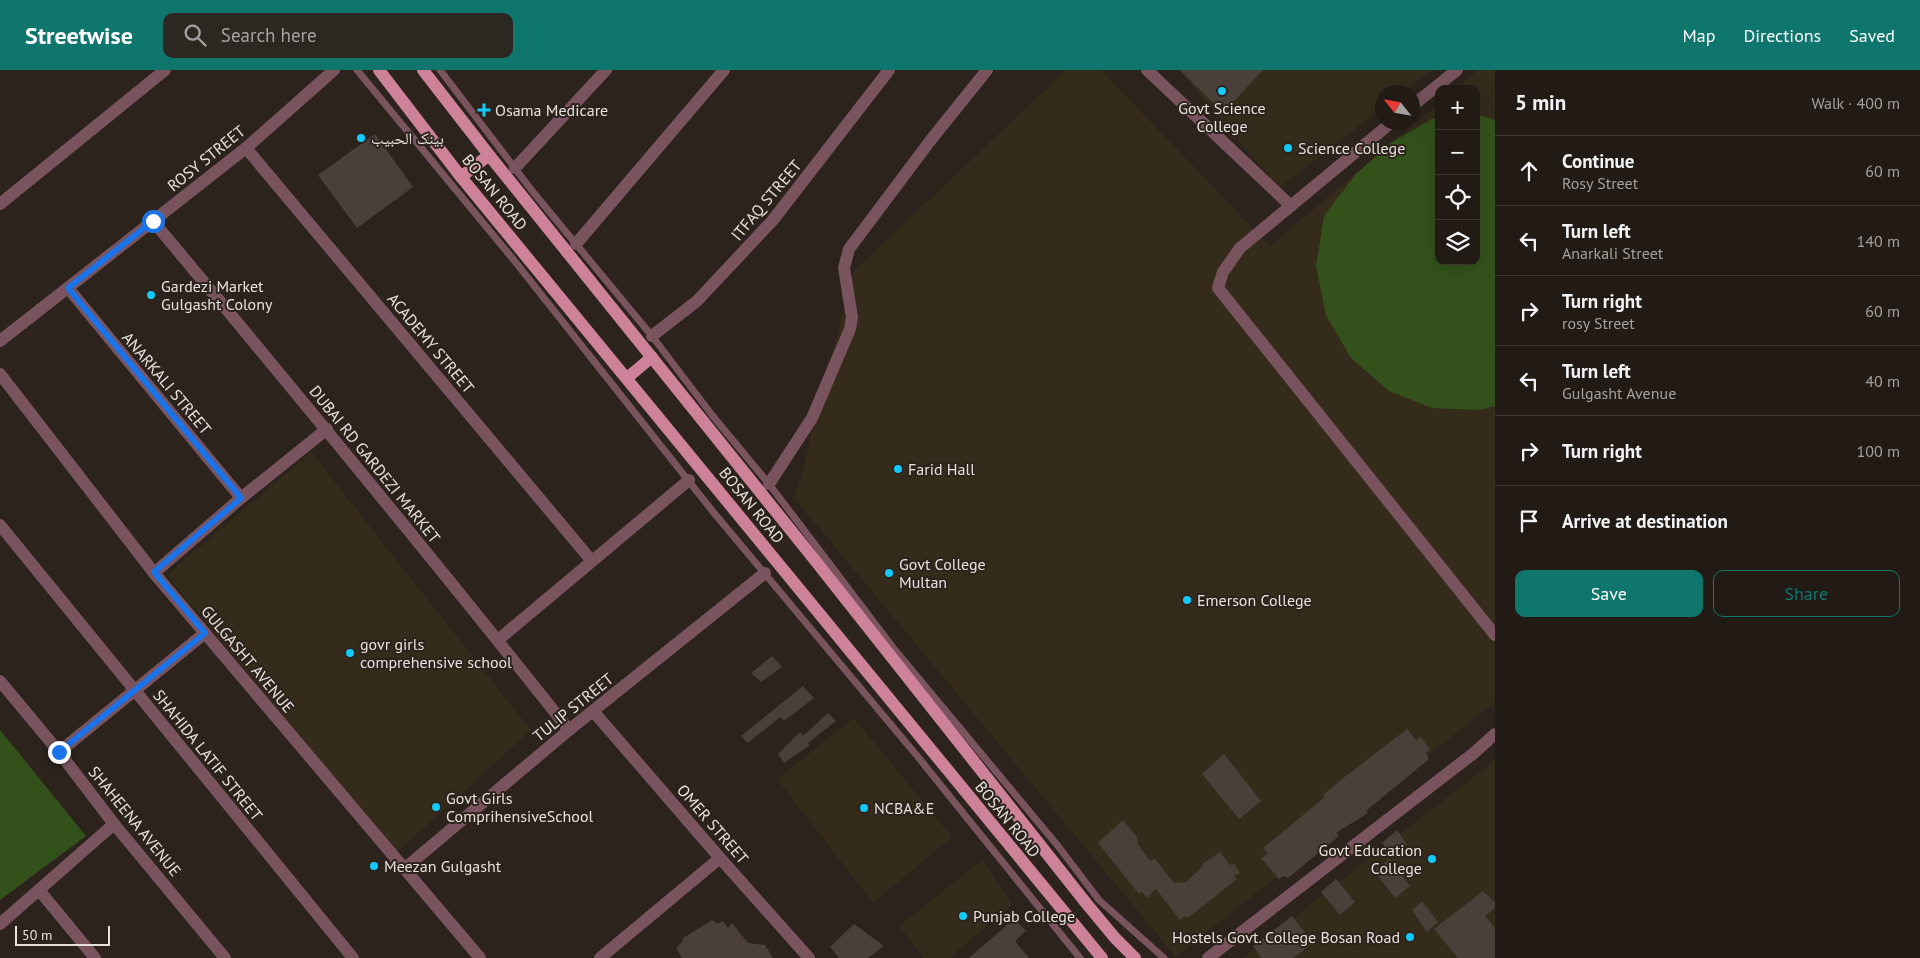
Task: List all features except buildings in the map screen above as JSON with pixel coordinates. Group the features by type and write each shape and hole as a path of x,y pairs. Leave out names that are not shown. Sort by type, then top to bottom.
{"main road":[{"name":"BOSAN ROAD","path":"379,70 461,177 1102,958"},
{"name":"BOSAN ROAD","path":"423,70 1080,896 1115,938 1135,958"},
{"path":"461,177 489,155"},
{"path":"627,378 652,357"}],"street":[{"path":"0,204 165,70"},
{"name":"ROSY STREET","path":"0,341 246,148 334,70"},
{"path":"515,168 606,70"},
{"path":"576,244 724,70"},
{"name":"ITFAQ STREET","path":"652,336 697,301 773,220 889,70"},
{"path":"769,484 812,418 850,329 852,317 844,268 850,249 930,141 987,70"},
{"path":"1147,70 1290,206"},
{"path":"1420,99 1456,70"},
{"path":"1382,130 1240,248 1223,272 1218,288 1495,635"},
{"name":"ACADEMY STREET","path":"246,148 592,560"},
{"name":"DUBAI RD GARDEZI MARKET","path":"153,221 327,429 569,730"},
{"name":"ANARKALI STREET","path":"68,288 241,498"},
{"name":"GULGASHT AVENUE","path":"0,374 154,572 480,958"},
{"path":"154,572 241,498 327,429"},
{"path":"498,640 688,480"},
{"name":"SHAHIDA LATIF STREET","path":"0,525 353,958"},
{"name":"TULIP STREET","path":"404,868 569,730 765,573"},
{"path":"59,752 205,633"},
{"name":"SHAHEENA AVENUE","path":"0,681 59,752 114,824 225,958"},
{"name":"OMER STREET","path":"594,711 809,958"},
{"path":"1208,958 1474,753 1495,734"},
{"path":"0,924 114,824"},
{"path":"600,958 720,858"},
{"path":"40,890 95,958"}],"lane":[{"path":"357,70 517,264 688,480 918,757 1080,958"},
{"path":"440,70 515,168 652,336 769,484 895,650 1058,846 1099,900 1164,958"}],"shaded area":[{"name":"Emerson College","path":"1066,70 1101,70 1270,246 1407,130 1420,130 1420,119 1435,106 1435,265 1480,265 1480,85 1461,85 1478,70 1495,70 1495,702 1176,957 795,499 853,272"},
{"name":"Science College","path":"1179,70 1432,70 1412,85 1375,85 1375,113 1279,188"},
{"name":"govr girls comprehensive school","path":"311,452 531,730 396,853 167,575"},
{"name":"NCBA&E","path":"854,718 952,837 873,903 777,779"},
{"name":"Govt Education College","path":"1495,760 1495,958 1242,958"},
{"path":"982,860 1012,905 949,958 924,958 899,926"}],"green space":[{"path":"1480,116 1495,120 1495,406 1479,410 1432,408 1389,391 1351,358 1326,315 1316,266 1324,216 1355,175 1392,142 1413,130 1420,130 1420,126 1435,119 1435,265 1480,265"},
{"path":"0,730 86,836 0,900"}],"place":[{"name":"Govt Science College","path":"1222,91"},
{"name":"Osama Medicare","path":"484,110"},
{"name":"بينک الحبيب","path":"361,138"},
{"name":"Science College","path":"1288,148"},
{"name":"Gardezi Market Gulgasht Colony","path":"151,295"},
{"name":"Farid Hall","path":"898,469"},
{"name":"Govt College Multan","path":"889,573"},
{"name":"Emerson College","path":"1187,600"},
{"name":"govr girls comprehensive school","path":"350,653"},
{"name":"Govt Girls ComprihensiveSchool","path":"436,807"},
{"name":"NCBA&E","path":"864,808"},
{"name":"Govt Education College","path":"1432,859"},
{"name":"Meezan Gulgasht","path":"374,866"},
{"name":"Punjab College","path":"963,916"},
{"name":"Hostels Govt. College Bosan Road","path":"1410,937"}],"route":[{"path":"59,752 205,633 154,572 241,498 68,288 153,221"}]}
